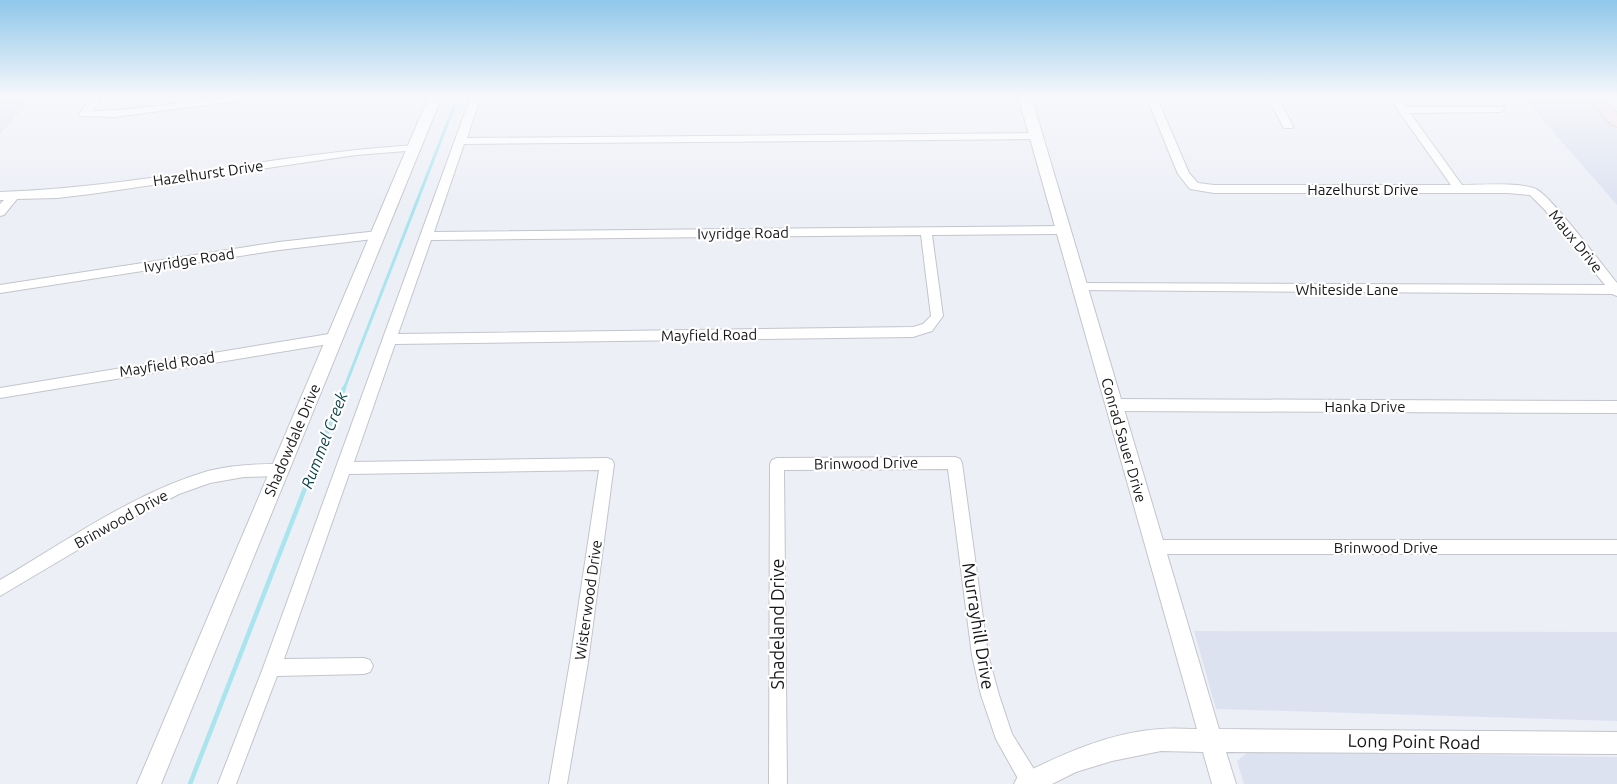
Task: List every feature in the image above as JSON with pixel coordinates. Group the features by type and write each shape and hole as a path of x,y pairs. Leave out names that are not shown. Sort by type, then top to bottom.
{"street":[{"name":"Shadowdale Drive","path":"149,784 421,133"},
{"path":"227,784 272,668 463,133"},
{"name":"Conrad Sauer Drive","path":"1035,133 1113,405 1181,630 1224,784"},
{"name":"Hazelhurst Drive","path":"1166,133 1184,174 1194,186 1214,189 1508,189 1533,192"},
{"path":"1419,133 1459,189"},
{"path":"460,141 1036,136"},
{"name":"Hazelhurst Drive","path":"0,196 91,190 356,152 415,148"},
{"name":"Maux Drive","path":"1533,192 1548,206 1616,291"},
{"path":"0,212 13,196"},
{"name":"Ivyridge Road","path":"425,236 1062,230"},
{"name":"Mayfield Road","path":"389,339 913,332 925,330 933,324 937,316 926,231"},
{"name":"Ivyridge Road","path":"0,289 279,246 378,236"},
{"name":"Whiteside Lane","path":"1080,287 1616,291"},
{"name":"Mayfield Road","path":"0,393 335,338"},
{"name":"Hanka Drive","path":"1113,405 1617,407"},
{"name":"Brinwood Drive","path":"777,464 955,463"},
{"name":"Murrayhill Drive","path":"955,463 980,655 990,695 1005,739 1028,782"},
{"name":"Wisterwood Drive","path":"344,468 607,464 579,662 558,784"},
{"name":"Shadeland Drive","path":"777,464 778,784"},
{"name":"Brinwood Drive","path":"0,589 123,515 174,489 210,477 244,471 280,470"},
{"name":"Brinwood Drive","path":"1155,547 1617,547"},
{"path":"272,668 364,666"},
{"name":"Long Point Road","path":"1028,782 1072,762 1112,750 1161,740 1617,743"}],"shaded area":[{"path":"1554,133 1617,133 1617,205"},
{"path":"1194,631 1617,632 1617,721 1216,709"},
{"path":"1248,752 1617,757 1617,784 1244,784 1237,761"}],"waterway":[{"name":"Rummel Creek","path":"344,389 444,133"},
{"name":"Rummel Creek","path":"190,784 344,388"}]}
